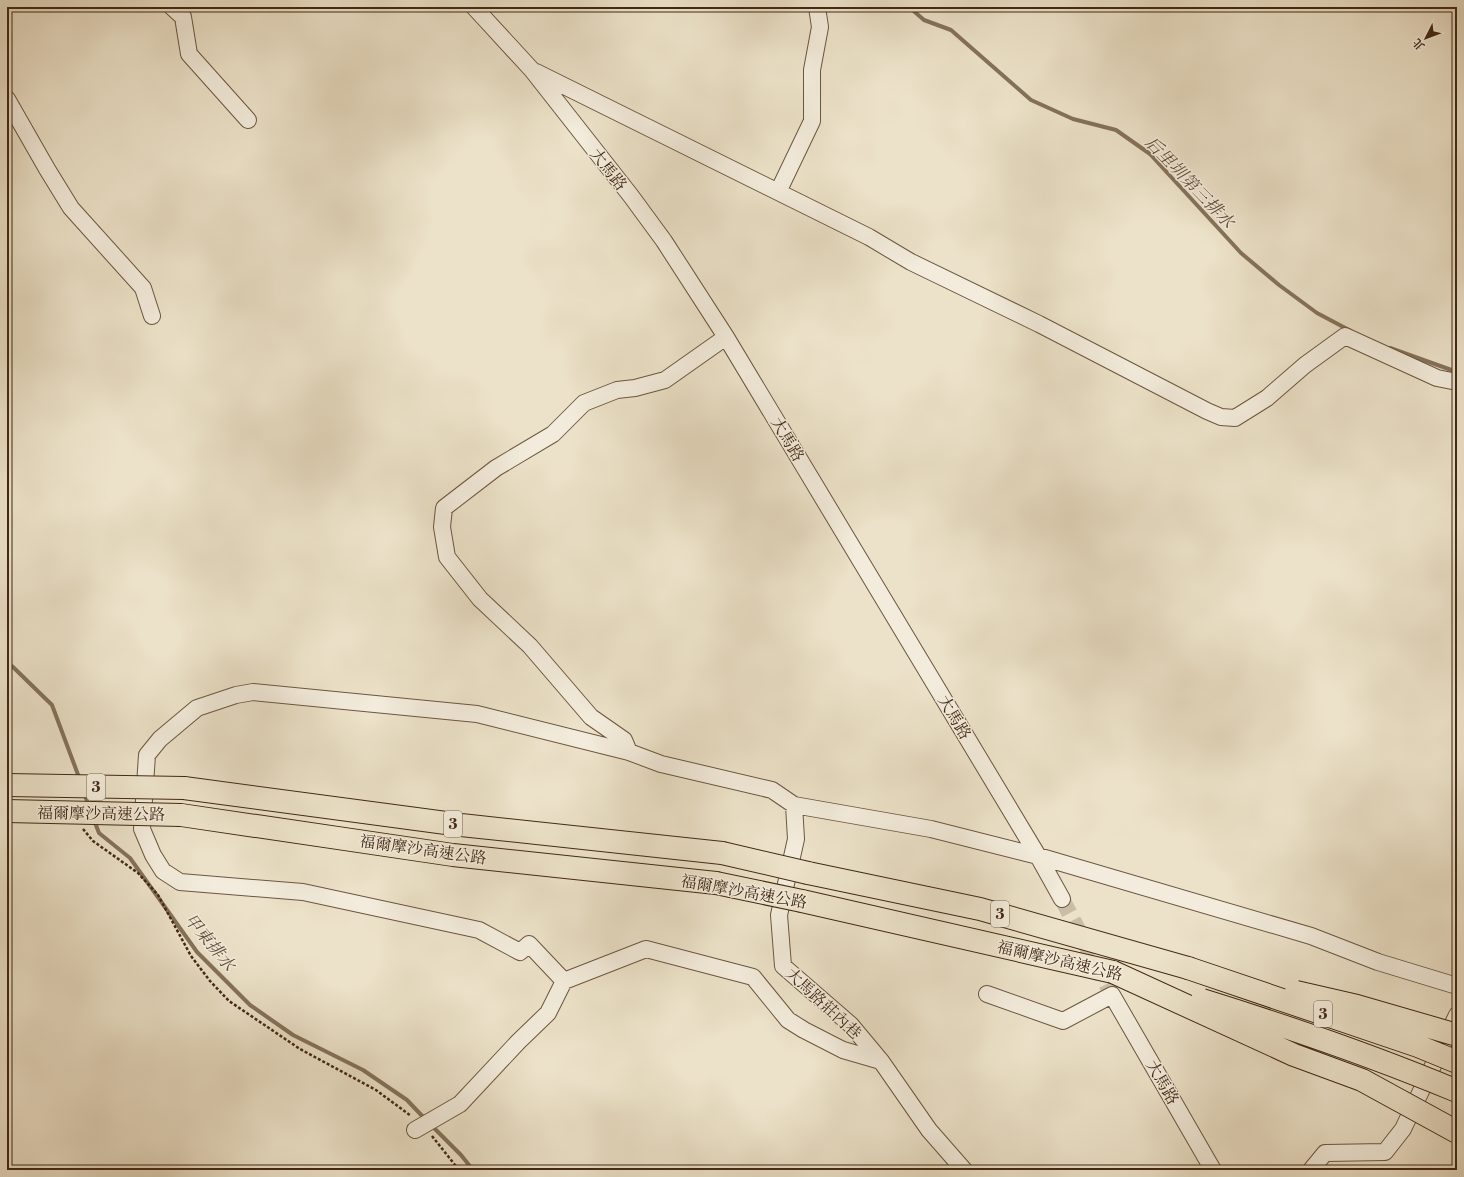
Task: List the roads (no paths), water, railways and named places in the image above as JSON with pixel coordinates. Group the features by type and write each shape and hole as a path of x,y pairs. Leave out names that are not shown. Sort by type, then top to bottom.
{"highway":[{"name":"福爾摩沙高速公路","path":"7,785 184,788 460,825 722,853 980,909 1188,968 1418,1046 1457,1062"},
{"name":"福爾摩沙高速公路","path":"7,811 181,815 453,854 716,884 802,901 1113,972 1294,1029 1392,1064 1457,1091"},
{"path":"1188,968 1357,1006 1457,1035"},
{"path":"1113,972 1294,1055 1362,1080 1457,1132"}],"street":[{"path":"172,7 183,17 189,54 248,120"},
{"name":"大馬路","path":"474,7 532,70 659,234 726,337 1038,856 1062,899"},
{"path":"778,192 812,121 812,70 820,27 817,7"},
{"path":"532,70 869,237 911,262 1040,324 1221,417 1235,418 1267,398 1305,365 1345,336 1438,378 1457,382"},
{"path":"7,99 71,208 143,288 152,316"},
{"path":"629,752 624,740 591,717 530,646 480,600 447,557 442,527 444,508 496,468 553,434 584,403 617,390 635,388 665,380 726,337"},
{"path":"564,981 529,944 520,952 479,930 303,892 180,882 163,871 153,855 142,829 147,755 160,739 197,708 253,692 477,714 629,752 661,764 772,790 794,805 931,829 1038,856 1311,936 1378,962 1457,986"},
{"name":"大馬路莊內巷","path":"794,805 796,839 779,915 783,966 852,1025 881,1061 929,1130 964,1170"},
{"path":"420,1127 460,1104 518,1042 548,1013 564,981 646,949 754,978 788,1020 843,1050 881,1061"},
{"name":"大馬路","path":"987,994 1063,1021 1112,995 1213,1170"},
{"path":"1311,1170 1326,1153 1385,1152 1403,1129 1457,1015"}],"waterway":[{"name":"后里圳第三排水","path":"909,7 924,20 951,30 1031,100 1073,119 1116,130 1150,154 1241,253 1279,285 1317,313 1351,331"},
{"name":"后里圳第三排水","path":"1390,348 1457,372"},
{"name":"甲東排水","path":"7,663 52,705 80,780"},
{"name":"甲東排水","path":"84,792 89,807"},
{"name":"甲東排水","path":"94,820 99,833 130,858 197,952 250,1005 293,1035 363,1070 407,1100 426,1120"},
{"name":"甲東排水","path":"431,1125 461,1155 473,1170"}],"tunnel":[{"path":"1062,899 1112,995"}]}
